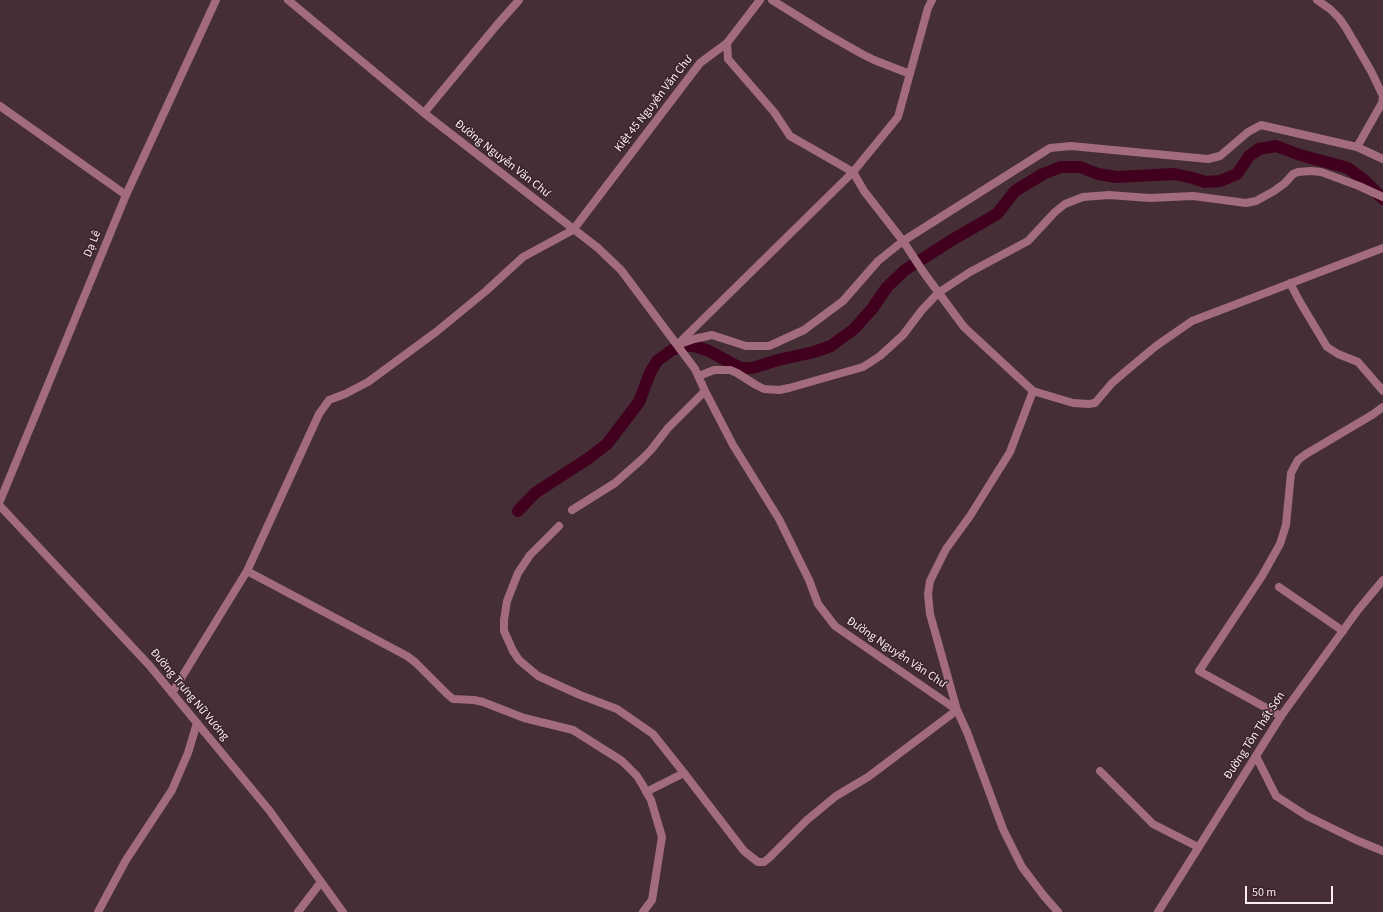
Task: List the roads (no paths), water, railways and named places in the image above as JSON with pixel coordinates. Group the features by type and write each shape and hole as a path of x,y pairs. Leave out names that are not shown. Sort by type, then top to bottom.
{"street":[{"name":"Dạ Lê","path":"0,501 126,195 216,0"},
{"name":"Đường Nguyễn Văn Chư","path":"288,0 424,113 598,248 621,270 677,346 684,352 697,372 733,446 779,519 822,610 835,626 957,710"},
{"path":"424,113 519,0"},
{"name":"Kiệt 45 Nguyễn Văn Chư","path":"573,230 700,63 727,43 760,0"},
{"path":"772,0 862,54 910,74"},
{"path":"677,346 854,172 898,117 928,8 932,0"},
{"path":"1317,0 1330,9 1346,28 1383,96 1382,103 1357,147"},
{"path":"727,43 728,59 774,112 790,136 854,172 864,191 903,242 964,327 1033,391 1083,404 1095,402 1112,383 1126,371 1156,346 1192,321 1383,248"},
{"path":"0,106 126,195"},
{"path":"677,346 694,339 712,335 746,346 769,346 804,330 842,300 878,261 903,242 1050,148 1071,146 1208,159 1220,156 1248,132 1261,126 1357,147 1383,159"},
{"path":"697,372 722,369 730,370 756,385 772,390 789,388 853,371 872,362 903,336 922,310 938,292 970,272 1028,241 1055,212 1065,204 1083,197 1109,195 1149,198 1193,196 1246,203 1256,201 1274,191 1285,183 1293,174 1311,171 1327,174 1383,197"},
{"path":"172,693 247,571 319,414 329,400 345,394 368,382 436,332 486,291 523,257 573,230"},
{"path":"1290,283 1327,347 1338,354 1358,362 1383,391"},
{"path":"572,510 614,483 642,460 668,428 705,391"},
{"path":"1033,391 1010,452 970,516 946,549 930,582 928,594 930,614 957,710 967,732 1003,829 1022,867 1058,912"},
{"path":"1281,716 1199,671 1262,576 1280,544 1286,525 1291,473 1298,460 1383,408"},
{"name":"Đường Trưng Nữ Vương","path":"0,506 149,665 269,810 343,912"},
{"path":"558,526 530,556 518,573 507,601 504,620 504,631 508,642 519,660 538,676 553,684 617,709 653,734 744,851 758,862 764,862 769,858 807,820 836,796 868,777 957,710"},
{"path":"247,571 407,656 424,670 453,699 484,702 518,716 567,728 580,734 622,761 637,776 646,792 662,837 652,900 643,912"},
{"name":"Đường Tôn Thất Sơn","path":"1158,912 1281,716 1358,610 1383,580"},
{"path":"1279,587 1343,630"},
{"path":"98,912 126,860 172,790 188,753 197,723"},
{"path":"1256,756 1276,796 1307,816 1356,840 1383,851"},
{"path":"1100,771 1153,824 1198,847"},
{"path":"646,792 684,773"},
{"path":"298,912 321,882"}],"waterway":[{"path":"518,511 535,493 589,458 607,444 639,402 650,373 657,361 672,350 685,346 694,346 709,351 741,368 752,368 778,360 814,352 831,346 854,329 872,309 887,287 905,270 997,214 1015,191 1043,174 1061,167 1080,167 1098,174 1116,177 1174,174 1205,182 1220,181 1237,174 1249,156 1259,149 1276,146 1300,155 1348,168 1364,180 1383,199"}]}
